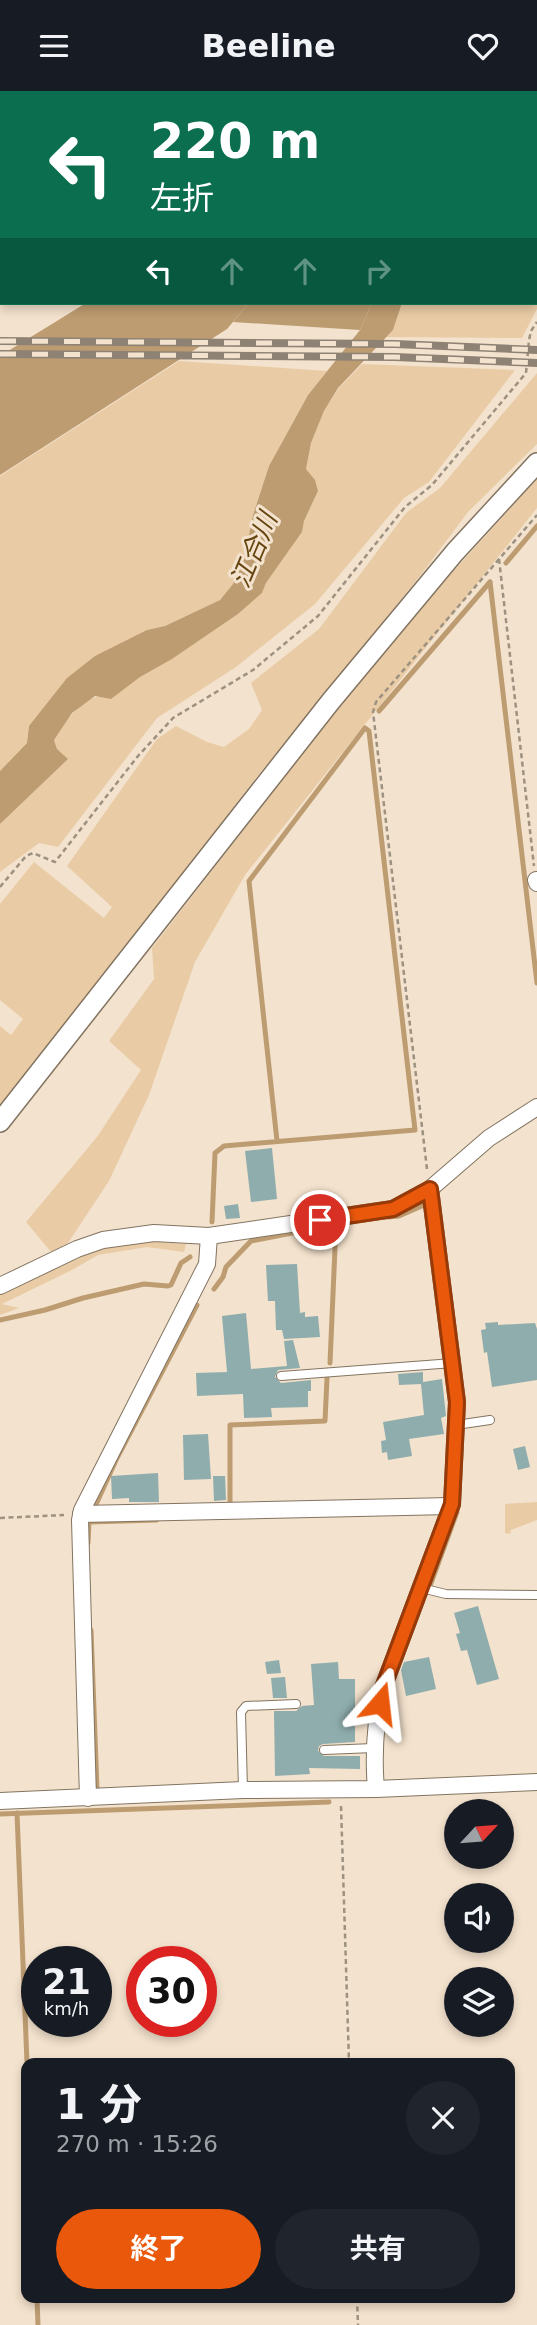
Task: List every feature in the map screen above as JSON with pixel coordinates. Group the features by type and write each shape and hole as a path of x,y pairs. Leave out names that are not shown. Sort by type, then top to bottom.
{"street":[{"path":"0,1122 331,701 454,552 537,463"},
{"path":"0,1286 76,1249 103,1240 154,1233 209,1236 393,1209 430,1189 489,1138 537,1107"},
{"path":"376,1789 376,1718 383,1688 451,1506 457,1402 430,1189"},
{"path":"88,1798 80,1534 207,1264 209,1236"},
{"path":"88,1514 451,1506"},
{"path":"0,1801 243,1790 376,1789 537,1782"}],"lane":[{"path":"281,1376 453,1363"},
{"path":"456,1425 490,1420"},
{"path":"421,1588 446,1594 537,1595"},
{"path":"243,1790 241,1712 246,1706 296,1704"},
{"path":"324,1750 374,1748"}],"path":[{"path":"0,887 26,856 33,853 55,862 138,756 173,718 253,670 318,616 405,507 432,485 514,390 526,373 531,331 537,322"},
{"path":"430,1189 373,712 376,702 537,515"},
{"path":"499,559 537,881"},
{"path":"0,1518 88,1514"},
{"path":"340,1788 349,2058"},
{"path":"357,2303 358,2325"}],"shaded area":[{"path":"247,305 371,305 360,330 233,322"},
{"path":"401,305 537,305 522,338 386,337 393,330"},
{"path":"179,361 327,371 308,395 269,466 253,515 245,555 233,584 220,600 165,626 147,630 29,726 27,743 0,771 0,476"},
{"path":"362,364 515,370 429,482 404,498 315,604 236,667 157,718 58,847 39,843 0,872 0,824 67,759 57,749 54,740 74,712 87,701 103,696 172,659 238,614 262,593 266,583 302,532 304,521 318,491 306,469 311,443 324,411 338,389"},
{"path":"537,373 537,444 468,512 0,1106 0,1026 11,1035 23,1019 0,1000 0,904 34,862 104,918 112,907 67,866 157,739 176,726 207,742 224,747 249,729 262,710 251,683 319,629 406,513 440,488"},
{"path":"537,479 537,508 245,875 195,962 149,1095 109,1181 68,1243 52,1253 26,1222 97,1137 141,1070 109,1041 154,979 152,948 392,639"},
{"path":"147,1241 186,1244 184,1252 147,1247 98,1255 2,1304 19,1308 0,1315 0,1292 90,1249"},
{"path":"537,1502 537,1520 511,1530 510,1534 505,1533 505,1504"}],"water":[{"path":"83,305 247,305 227,329 0,475 0,356"},
{"name":"江合川","path":"371,305 401,305 393,330 338,388 324,411 311,443 306,469 315,480 318,491 304,521 302,532 266,583 262,593 238,614 172,659 140,677 111,699 95,696 72,713 54,740 57,749 68,759 0,824 0,771 27,743 29,726 67,678 95,656 147,630 165,626 220,600 233,584 245,555 253,515 269,466 308,395 360,330"}],"building":[{"path":"272,1148 277,1199 251,1202 245,1151"},
{"path":"238,1204 240,1218 226,1219 224,1206"},
{"path":"297,1264 300,1313 305,1312 305,1317 318,1316 320,1337 284,1339 282,1330 276,1330 275,1301 268,1301 266,1265"},
{"path":"246,1313 251,1369 287,1366 284,1341 293,1340 300,1368 278,1370 275,1377 281,1383 311,1380 308,1407 271,1408 272,1417 244,1418 243,1394 197,1396 196,1373 227,1372 222,1316"},
{"path":"498,1322 498,1325 535,1323 537,1380 492,1387 481,1330 486,1329 485,1323"},
{"path":"423,1372 423,1382 442,1379 446,1416 441,1418 444,1434 409,1439 412,1456 388,1460 387,1452 382,1453 381,1441 386,1440 383,1422 424,1415 421,1384 399,1385 398,1374"},
{"path":"208,1434 211,1479 184,1480 183,1435"},
{"path":"525,1446 530,1467 518,1470 513,1449"},
{"path":"158,1473 159,1502 112,1499 111,1476"},
{"path":"213,1476 225,1476 226,1500 214,1501"},
{"path":"478,1606 499,1679 477,1685 467,1650 461,1651 456,1634 460,1633 454,1613"},
{"path":"429,1657 436,1689 406,1696 401,1670 404,1662"},
{"path":"279,1660 281,1673 267,1674 265,1662"},
{"path":"338,1662 339,1679 355,1679 355,1742 323,1744 318,1751 324,1756 360,1756 360,1769 309,1768 310,1774 275,1776 274,1711 296,1711 302,1706 314,1705 311,1664"},
{"path":"285,1677 287,1698 273,1698 271,1678"}],"waterway":[{"path":"506,563 537,526"},
{"path":"490,582 537,983"},
{"path":"379,711 490,582"},
{"path":"212,1222 215,1153 224,1146 415,1130 369,731 365,728 249,881 277,1141"},
{"path":"388,1217 399,1216 424,1205"},
{"path":"214,1289 223,1277 226,1267 251,1241 333,1225"},
{"path":"330,1363 336,1225"},
{"path":"0,1320 144,1284 168,1286 171,1285 181,1263 190,1257"},
{"path":"93,1511 117,1458 197,1305"},
{"path":"230,1509 230,1425 325,1421 327,1378"},
{"path":"430,1586 457,1512"},
{"path":"88,1543 89,1522 157,1520"},
{"path":"91,1630 97,1789"},
{"path":"0,1814 329,1802"},
{"path":"17,1813 27,2058"},
{"path":"37,2303 38,2325"}],"railway":[{"path":"0,341 395,344 537,350"},
{"path":"0,354 395,357 537,363"}],"route":[{"path":"320,1220 393,1209 430,1189 453,1363 457,1402 452,1504 383,1688 380,1703"}]}
